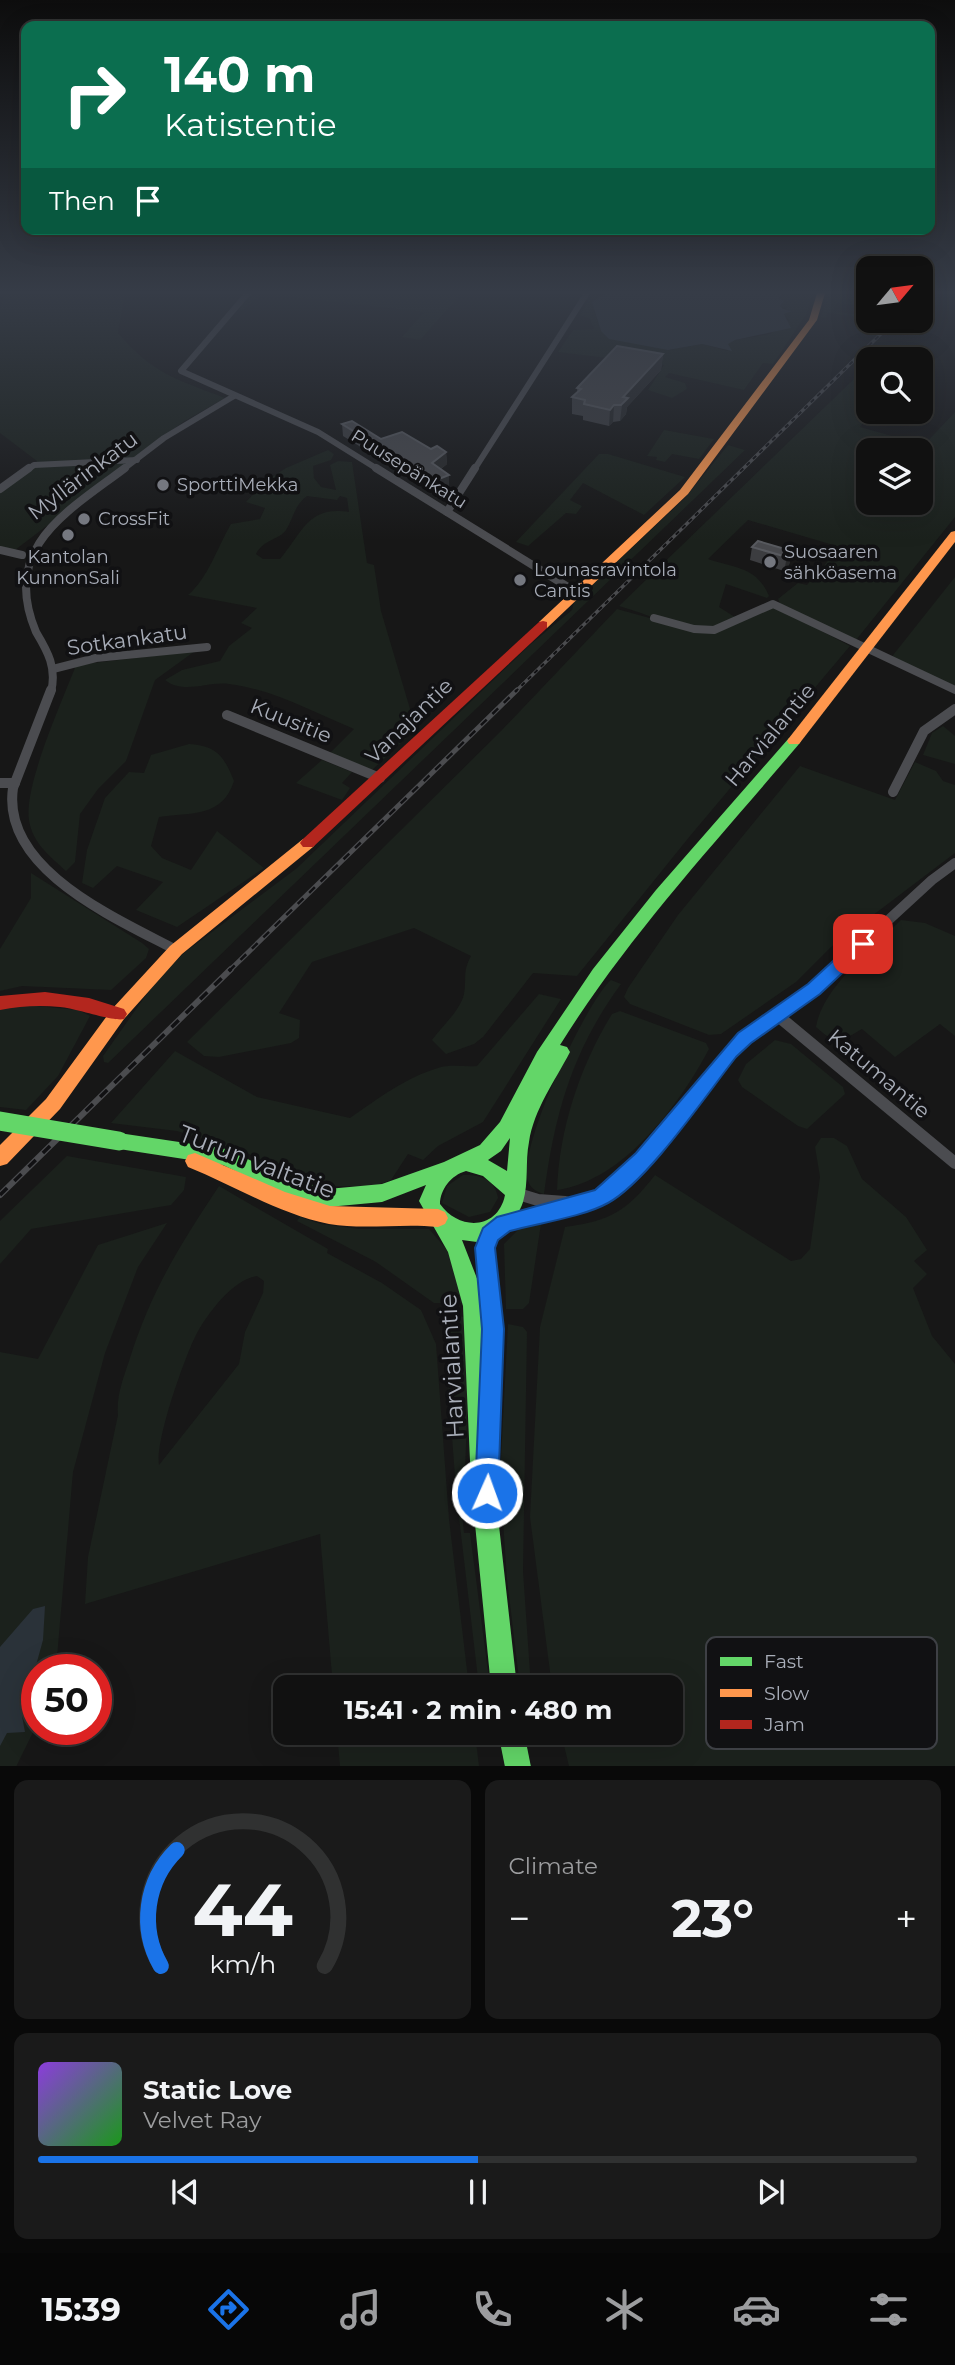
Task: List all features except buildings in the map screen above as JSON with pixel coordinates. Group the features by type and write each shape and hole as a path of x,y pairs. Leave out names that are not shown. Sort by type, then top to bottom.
{"main road":[{"name":"Vanajantie","path":"0,1158 53,1104 118,1014 176,950 295,855 380,778 695,479 772,375"},
{"name":"Harvialantie","path":"461,1161 489,1150 500,1139 544,1056 611,958 668,886 794,742 955,534"},
{"name":"Harvialantie","path":"514,1191 515,1157 526,1119 611,958"},
{"path":"0,1003 41,999 103,1007 118,1014"},
{"name":"Turun valtatie","path":"0,1121 226,1157 294,1189 328,1198 382,1193 444,1169"},
{"name":"Turun valtatie","path":"144,1145 204,1164 310,1211 351,1219 416,1215 439,1219"},
{"path":"461,1161 482,1164 495,1171 514,1191 512,1211 501,1225 470,1233 439,1219 429,1201 434,1185 444,1169 461,1161"},
{"name":"Harvialantie","path":"439,1219 463,1260 477,1308 478,1416 503,1675"},
{"name":"Harvialantie","path":"486,1517 493,1329 485,1248 491,1234 501,1225"},
{"path":"513,1745 517,1766"}],"street":[{"name":"Puusepänkatu","path":"191,375 318,432 576,592"},
{"path":"447,512 534,375"},
{"name":"Myllärinkatu","path":"22,555 46,527 164,438 234,396"},
{"path":"0,489 34,464 137,460"},
{"path":"0,550 22,555 20,573 26,614 53,669 48,694 15,783 12,803 17,827 25,845 38,862 79,895 176,950"},
{"path":"654,618 705,631 730,625 763,606 773,604 955,690"},
{"name":"Sotkankatu","path":"53,669 96,659 207,647"},
{"path":"893,792 924,731 955,709"},
{"name":"Kuusitie","path":"227,715 380,778"},
{"path":"0,783 15,783"},
{"path":"501,1225 600,1197 627,1177 744,1038 814,989 932,880 955,863"},
{"name":"Katumantie","path":"778,1016 955,1163"},
{"path":"514,1191 538,1200 578,1203"}],"shaded area":[{"path":"0,375 169,375 225,398 183,422 15,550 0,548 0,492 35,467 37,461 0,433"},
{"path":"657,375 667,375 665,377 685,383 687,389 672,398 648,390"},
{"path":"680,375 754,375 744,390"},
{"path":"854,379 856,424 899,438 856,438 856,515 933,515 933,438 931,438 955,412 955,517 856,640 781,605 778,599 798,583 807,585 840,547 748,520 708,559 752,574 764,586 769,596 767,598 726,584 719,607 738,619 707,627 664,621 619,606"},
{"path":"664,430 714,439 699,459 672,454 665,462 656,460 657,457 647,456"},
{"path":"728,445 745,450 108,1063 104,1062 103,1056 156,981 184,953 297,868 531,644 572,610 574,602 685,498"},
{"path":"328,450 334,454 331,460 313,466 314,478 321,487 336,490 330,465 338,461 352,462 367,563 374,565 381,611 416,729 372,770 330,753 354,729 309,709 245,687 221,684 180,687 165,680 182,670 220,661 229,646 252,628 241,623 257,608 188,595 207,571 231,524 260,519 265,508 246,502 266,481 286,468","holes":["307,496 337,500 340,496 347,498 349,512 335,511 315,517 307,523 280,559 263,559 256,554 263,545 286,530 297,508"]},
{"path":"599,454 608,454 685,477 644,515 583,483 570,500 582,506 576,514 566,513 528,546 516,542"},
{"path":"955,577 955,689 890,659"},
{"path":"774,606 850,646 690,836 577,976 533,973 483,1037 474,1044 446,1054 432,1040 462,1000 471,956 414,928 312,962 279,1013 300,1020 299,1038 291,1043 219,1057 204,1056 187,1042 501,731 617,609 704,633"},
{"path":"195,651 155,680 126,761 98,789 80,814 75,862 66,871 36,839 30,825 29,810 37,769 76,665"},
{"path":"943,726 955,736 955,764 923,755 932,733"},
{"path":"189,744 206,747 218,754 227,765 234,781 229,793 214,807 194,813 159,817 151,846 162,858 191,870 217,831 264,868 177,927 136,910 163,882 117,866 93,888 82,883 87,850 105,798 129,772 144,773 151,755"},
{"path":"322,760 352,772 342,783 350,788 342,800 296,783"},
{"path":"915,762 936,771 943,781 955,785 955,853 831,947 796,982 721,1034 709,1035 630,1004 624,997 678,915 800,766 895,800"},
{"path":"31,873 142,943 149,949 146,958 111,990 22,986 0,991 0,949 31,898"},
{"path":"901,920 925,923 955,936 955,1036 940,1024 895,1057 862,1029 843,1039 829,1037 816,1027 828,998 850,969"},
{"path":"611,980 621,984 590,1034 568,1084 554,1136 544,1194 533,1188 528,1181 527,1165 533,1140 543,1109 571,1044 600,993"},
{"path":"539,994 561,999 483,1122 438,1146 423,1160 408,1154 391,1180 374,1186 310,1186 247,1153 177,1131 111,1123 175,1051 257,1097 350,1118 392,1089 426,1072 447,1066 477,1066"},
{"path":"27,1005 78,1010 90,1016 58,1076 26,1110 0,1107 0,1009"},
{"path":"620,1011 706,1043 709,1049 682,1093 647,1137 605,1172 581,1184 557,1190 562,1144 581,1076 612,1014"},
{"path":"775,1040 791,1044 843,1087 845,1094 807,1129 798,1126 742,1087 738,1080 746,1064"},
{"path":"821,1138 834,1138 847,1146 862,1179 906,1217 927,1250 914,1261 927,1274 913,1288 932,1336 955,1364 955,1766 569,1766 564,1745 683,1745 683,1675 550,1675 530,1517 540,1327 565,1227 594,1221 616,1212 626,1206 655,1175 791,1261 801,1259 810,1249 820,1177 815,1147"},
{"path":"67,1156 186,1177 184,1190 171,1205 31,1229 0,1264 0,1221"},
{"path":"463,1175 481,1177 494,1187 498,1198 490,1212 469,1217 442,1203 447,1186"},
{"path":"219,1186 328,1249 327,1253 382,1283 421,1310 436,1344 449,1519 468,1675 332,1675 320,1534 85,1604 88,1557 123,1379 148,1310 180,1248","holes":["257,1276 264,1281 263,1293 245,1332 239,1364 159,1465 161,1438 178,1380 201,1327 230,1290 248,1279"]},
{"path":"300,1217 321,1224 359,1229 429,1229 447,1250 467,1303 434,1303 376,1262 297,1221"},
{"path":"542,1217 529,1303 523,1309 506,1309 504,1244 526,1222"},
{"path":"167,1223 138,1267 105,1353 73,1472 57,1654 21,1654 21,1745 27,1745 16,1766 0,1766 0,1352 38,1359 98,1245"},
{"path":"460,1316 467,1318 469,1363 465,1471 461,1477 455,1477 444,1328 447,1320"},
{"path":"508,1324 523,1327 527,1332 523,1571 530,1675 519,1675 507,1579 500,1477"},
{"path":"456,1492 460,1492 464,1533 470,1533 488,1675 478,1675"},
{"path":"45,1606 43,1640 39,1654 21,1654 21,1732 7,1733 0,1746 0,1647 33,1609"},
{"path":"338,1745 476,1745 479,1766 340,1766"}],"railway":[{"path":"515,692 838,375"},
{"path":"229,971 517,690"},
{"path":"0,1195 231,969"}],"traffic: fast":[{"path":"461,1161 486,1151 500,1138 543,1057 599,973 662,894 794,741"},
{"path":"514,1191 490,1170 478,1164 466,1163 455,1165 445,1172 429,1201 440,1219 462,1231 482,1232 502,1223 514,1200 522,1129 561,1052"},
{"path":"0,1121 119,1141"},
{"path":"119,1141 226,1157 294,1190 328,1198 382,1193 443,1170"},
{"path":"442,1221 457,1250 467,1279 477,1335 482,1483 503,1675"},
{"path":"489,1438 493,1329 485,1248 490,1234 498,1227"},
{"path":"514,1745 518,1766"}],"traffic: slow":[{"path":"543,625 684,492 771,375"},
{"path":"794,741 955,534"},
{"path":"0,1158 53,1104 118,1014 176,950 308,843"},
{"path":"195,1161 312,1211 344,1217 438,1218"}],"traffic: jam":[{"path":"308,843 543,625"},
{"path":"0,1003 30,999 60,1000 118,1014"}],"place":[{"name":"SporttiMekka","path":"163,485"},
{"name":"CrossFit","path":"84,519"},
{"name":"Kantolan KunnonSali","path":"68,535"},
{"name":"Suosaaren sähköasema","path":"770,562"},
{"name":"Lounasravintola Cantis","path":"520,580"}],"route":[{"path":"487,1493 493,1329 485,1248 491,1234 504,1223 584,1202 611,1190 643,1159 701,1085 744,1038 814,989 863,944"}]}
